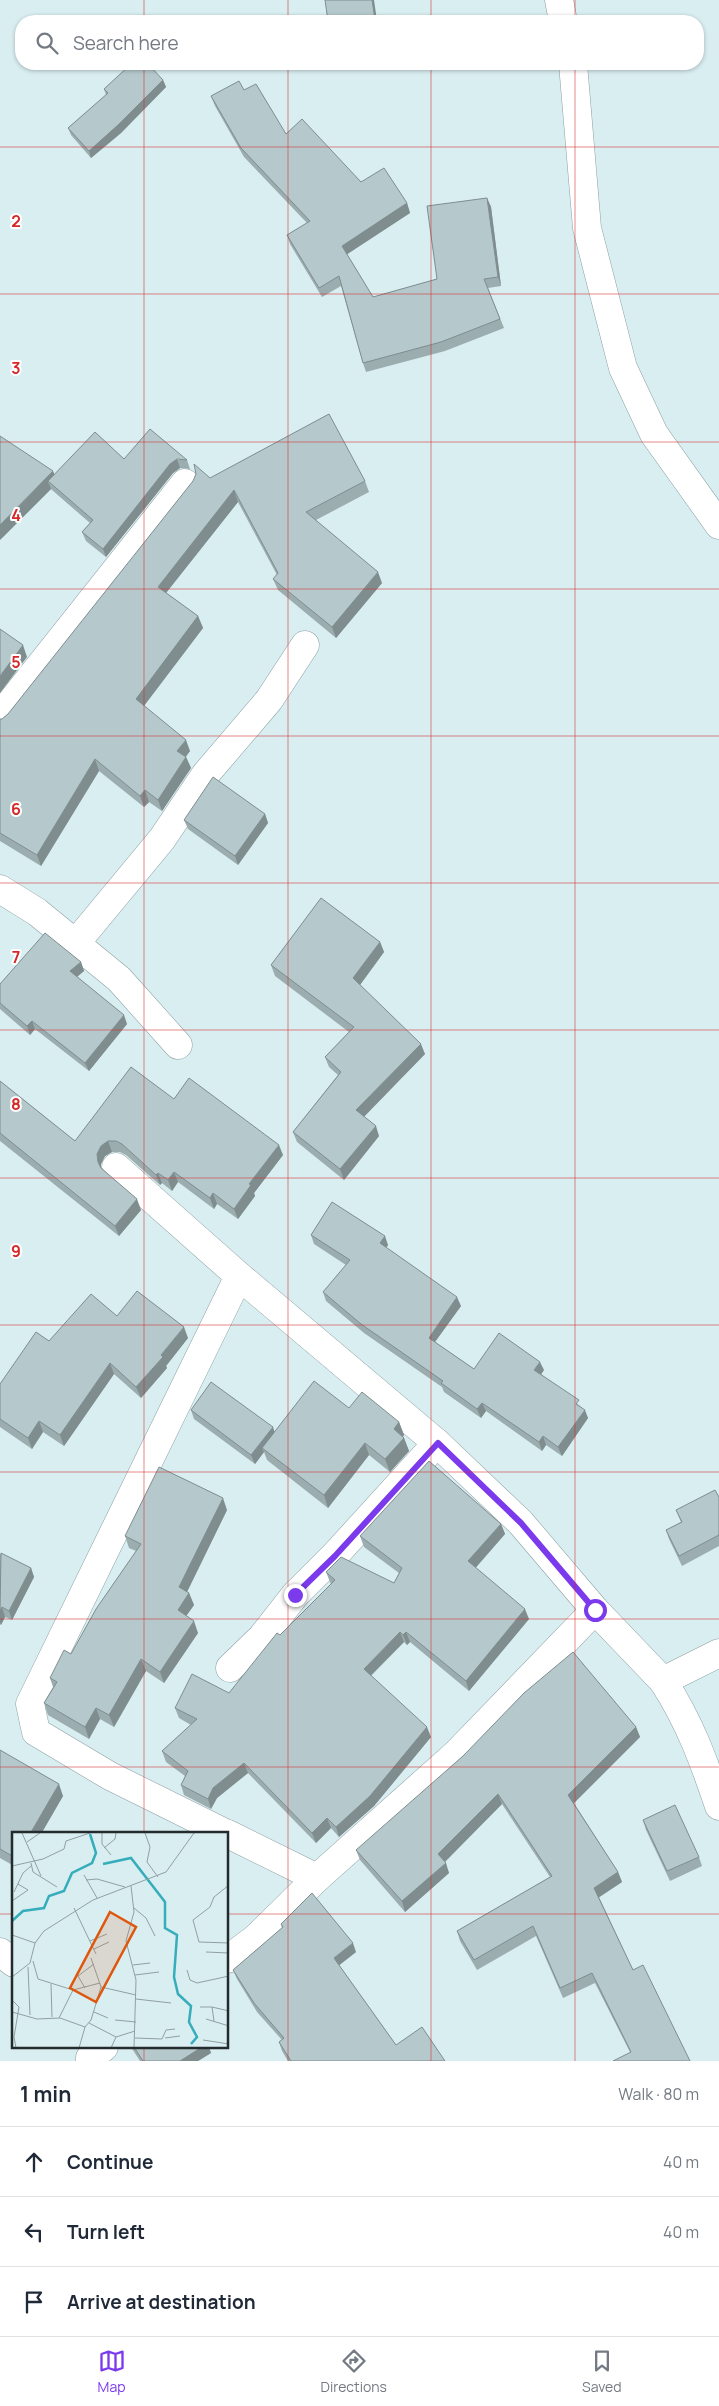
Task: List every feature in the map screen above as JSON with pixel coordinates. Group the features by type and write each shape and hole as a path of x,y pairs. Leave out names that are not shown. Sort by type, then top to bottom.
{"street":[{"path":"559,0 563,15"},
{"path":"574,70 587,228 623,368 654,434 719,525"},
{"path":"0,716 185,483"},
{"path":"75,944 162,839 205,774 269,700 305,645"},
{"path":"0,889 37,912 119,979 178,1045"},
{"path":"116,1167 239,1276 438,1443 521,1523 595,1610 663,1681 684,1713 702,1755 719,1806"},
{"path":"223,1832 110,1776 36,1732 30,1704 239,1276"},
{"path":"230,1668 262,1637 295,1595 335,1556 438,1443"},
{"path":"229,1958 256,1938 316,1878 456,1754 595,1610"},
{"path":"663,1681 719,1653"},
{"path":"229,1835 316,1878"},
{"path":"0,1952 12,1961"}],"building":[{"path":"325,0 372,0 374,15 327,15"},
{"path":"125,70 154,70 163,80 89,151 68,128 108,93 104,89"},
{"path":"239,81 244,90 256,84 286,134 302,119 361,182 384,168 407,203 342,246 373,297 437,279 427,206 487,198 498,277 484,279 500,319 441,342 363,363 339,276 319,288 287,235 310,221 241,148 211,96"},
{"path":"329,414 365,481 306,512 378,572 332,627 273,579 278,573 234,490 158,587 198,616 136,699 186,740 177,751 186,757 158,800 145,790 140,796 95,759 37,855 0,833 0,719 8,714 193,481 196,474 194,464 210,478"},
{"path":"150,429 187,460 177,459 170,464 103,549 82,532 93,520 48,481 95,432 124,459"},
{"path":"0,436 53,471 0,525"},
{"path":"0,629 23,645 0,676"},
{"path":"213,777 265,814 235,856 184,820"},
{"path":"321,898 380,942 353,978 421,1044 356,1110 376,1126 340,1169 293,1132 341,1072 325,1057 354,1027 271,965"},
{"path":"45,933 81,962 70,971 124,1015 85,1063 32,1021 27,1026 0,1003 0,984"},
{"path":"131,1067 174,1099 189,1078 279,1145 249,1184 251,1185 234,1209 213,1193 210,1198 174,1172 168,1180 158,1173 156,1175 122,1144 116,1141 108,1141 101,1146 97,1154 101,1168 137,1199 115,1226 0,1133 0,1081 75,1141"},
{"path":"332,1202 385,1236 380,1243 457,1297 429,1338 474,1369 499,1333 540,1362 534,1370 579,1400 576,1404 585,1410 558,1447 543,1436 539,1442 482,1403 477,1409 441,1383 443,1381 361,1324 323,1292 350,1260 311,1235"},
{"path":"137,1291 184,1327 161,1355 163,1357 136,1387 110,1363 60,1435 39,1421 28,1438 0,1419 0,1384 36,1332 49,1341 91,1294 117,1316"},
{"path":"314,1381 349,1408 362,1392 399,1422 394,1429 404,1438 385,1459 365,1443 324,1495 262,1448"},
{"path":"211,1382 273,1427 251,1455 191,1410"},
{"path":"429,1461 501,1524 468,1561 525,1609 466,1681 406,1632 403,1635 400,1632 364,1669 427,1727 370,1796 336,1827 327,1818 312,1833 244,1763 213,1788 208,1799 181,1785 188,1771 162,1751 197,1719 175,1708 192,1674 229,1693 277,1633 280,1635 335,1580 326,1572 341,1557 394,1583 402,1568 360,1536"},
{"path":"159,1467 223,1498 179,1587 189,1593 178,1610 194,1621 160,1672 141,1659 109,1715 96,1708 85,1727 44,1703 57,1682 50,1678 64,1650 71,1654 96,1609 141,1544 125,1536"},
{"path":"715,1490 719,1497 719,1535 679,1556 666,1530 682,1522 676,1510"},
{"path":"1,1553 31,1568 9,1611 2,1607 0,1611"},
{"path":"573,1652 636,1727 568,1795 618,1872 594,1888 633,1970 643,1965 690,2061 613,2061 631,2052 592,1973 560,1988 533,1926 474,1960 457,1931 552,1876 498,1794 438,1854 446,1863 402,1901 356,1850 463,1756 524,1693"},
{"path":"0,1750 59,1784 31,1832 12,1832 12,1856 0,1849"},
{"path":"675,1805 699,1857 667,1871 643,1820"},
{"path":"312,1893 353,1943 334,1958 396,2045 422,2027 445,2061 291,2061 279,2042 284,2038 254,2003 233,1970 283,1927 281,1924"},
{"path":"135,2048 200,2048 180,2061 143,2061"}],"route":[{"path":"295,1595 335,1556 438,1443 521,1523 595,1610"}]}
